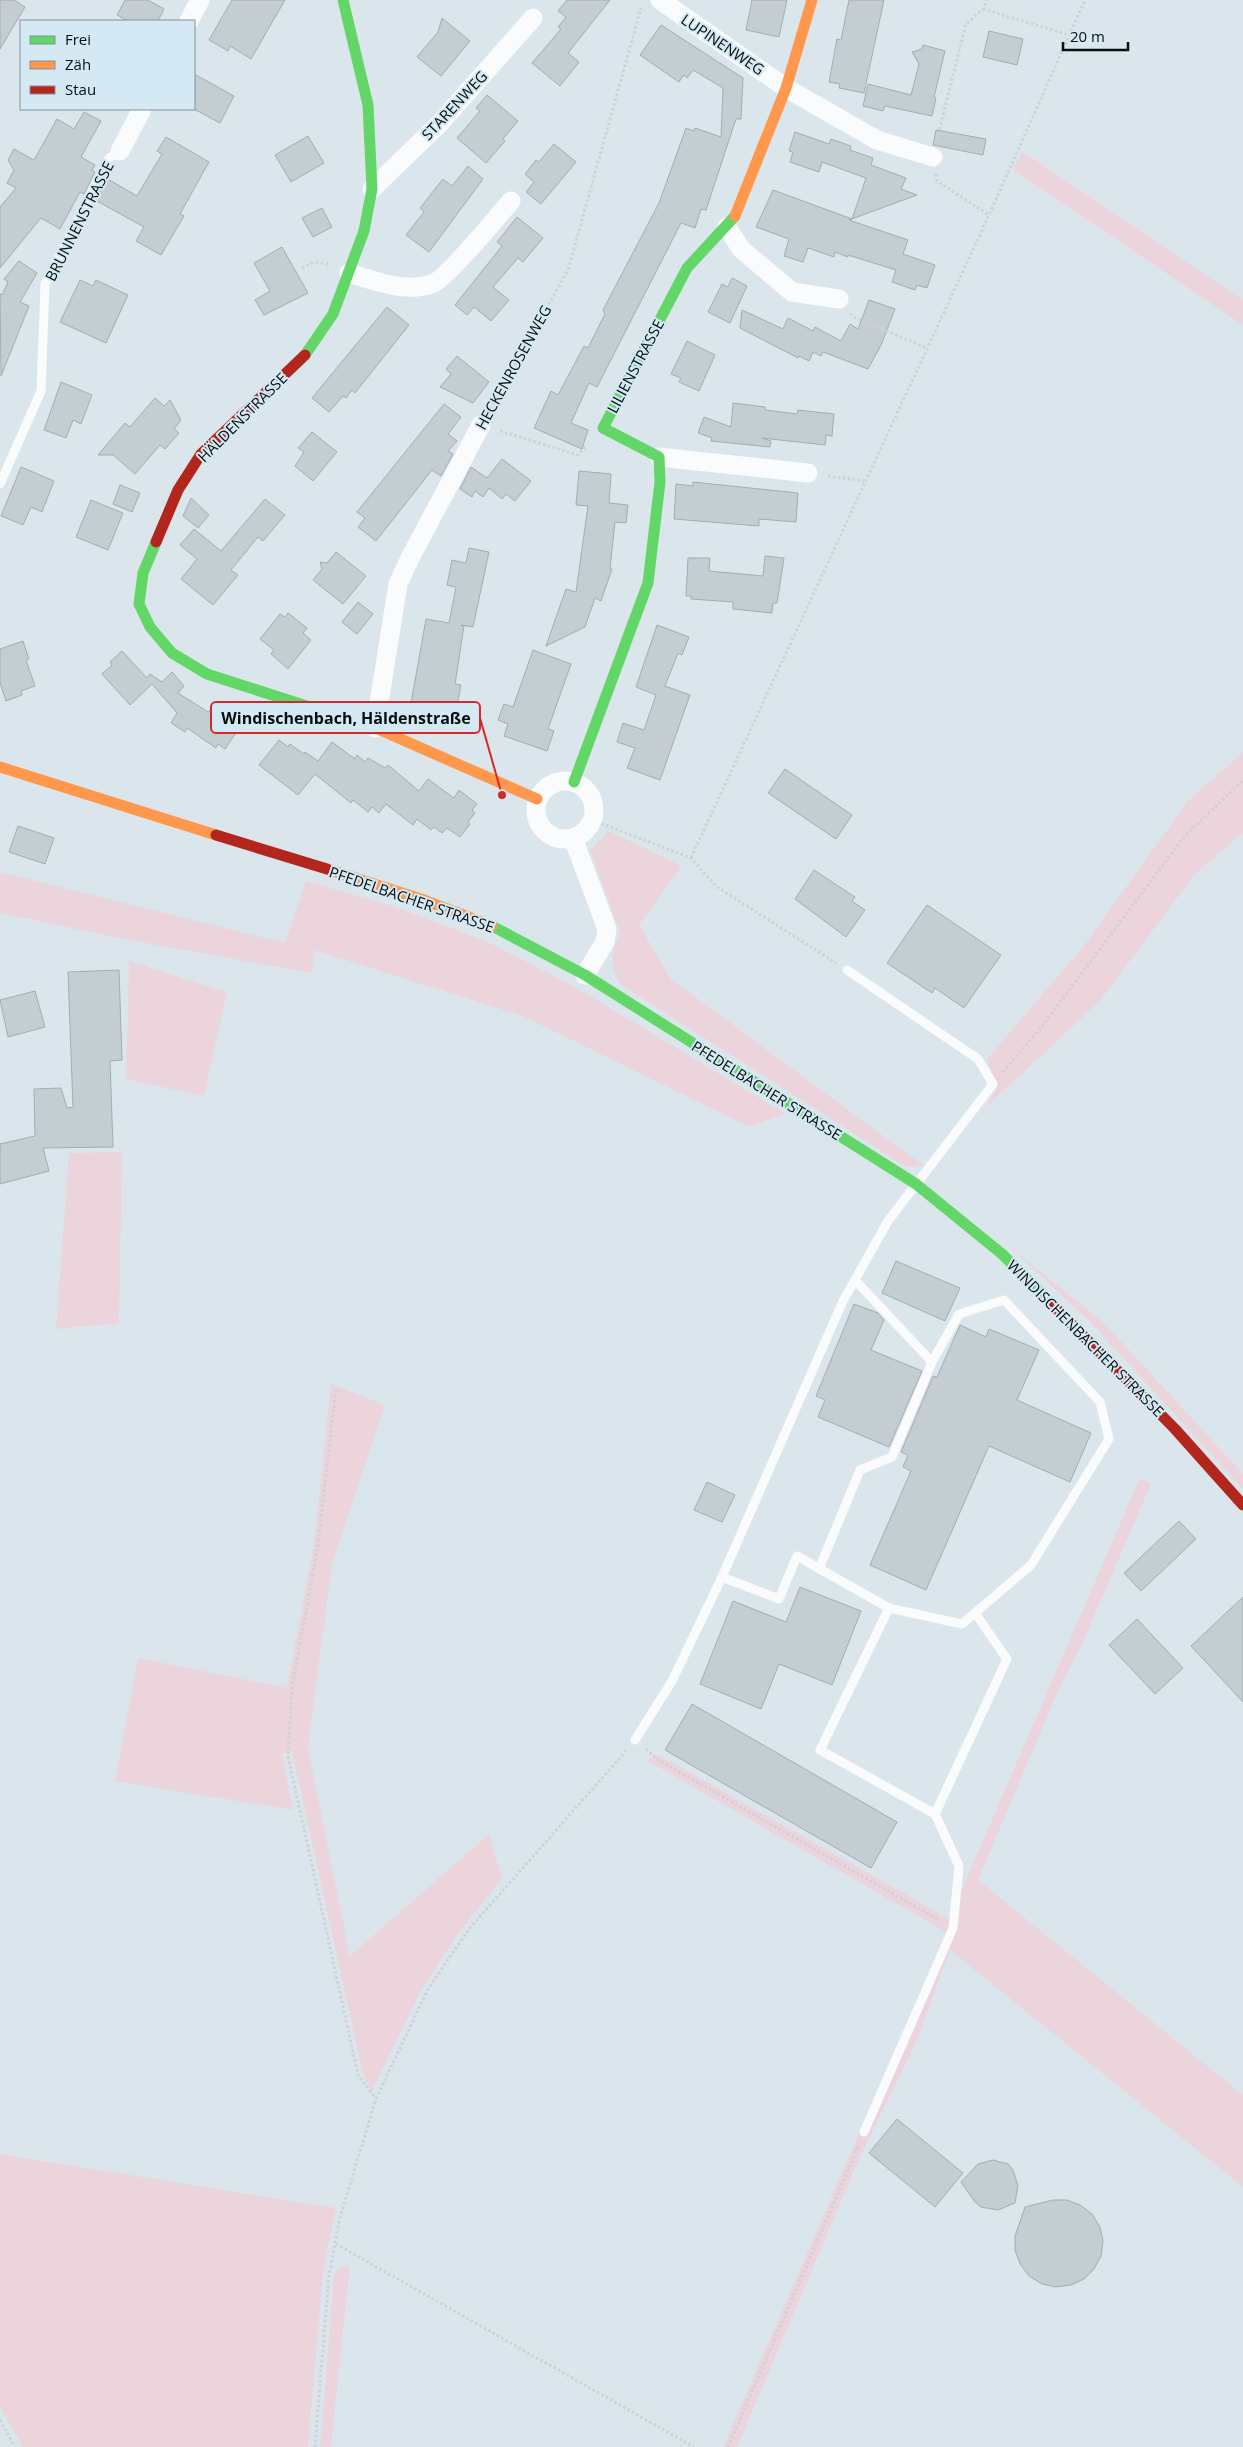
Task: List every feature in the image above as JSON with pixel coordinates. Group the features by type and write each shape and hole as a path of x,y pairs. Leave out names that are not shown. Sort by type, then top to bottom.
{"street":[{"path":"190,20 200,0"},
{"name":"HÄLDENSTRASSE","path":"343,0 368,105 372,189 364,231 333,314 308,352 201,454 178,490 143,573 140,604 150,627 172,653 207,674 375,728 538,798"},
{"name":"LUPINENWEG","path":"660,0 786,88 877,140 933,157"},
{"name":"LILIENSTRASSE","path":"659,457 603,428 687,268 703,248 727,227 737,214 786,88 812,0"},
{"name":"STARENWEG","path":"372,189 441,122 533,18"},
{"name":"BRUNNENSTRASSE","path":"120,152 141,110"},
{"path":"349,273 380,283 415,287 434,284 511,201"},
{"path":"727,227 741,249 792,292 839,299"},
{"name":"HECKENROSENWEG","path":"375,728 398,584 481,425"},
{"path":"574,782 648,583 660,482 659,457 808,473"},
{"name":"PFEDELBACHER STRASSE","path":"0,768 420,899 504,930 586,975 916,1184"},
{"path":"563,780 574,782 584,788 591,798 594,808 592,820 582,834 574,838 563,839 552,836 543,830 537,820 535,810 538,798 544,789 553,783 563,780"},
{"path":"574,838 607,929 605,942 586,975"},
{"name":"WINDISCHENBACHER STRASSE","path":"916,1184 1002,1254 1176,1428 1243,1506"}],"lane":[{"name":"BRUNNENSTRASSE","path":"0,484 41,391 45,284 108,158 120,152"},
{"path":"635,1740 672,1681 722,1577 839,1310 855,1280 888,1221 993,1084 978,1058 847,970"},
{"path":"855,1280 932,1362"},
{"path":"722,1577 779,1599 797,1556 820,1569 889,1608 962,1624 1031,1565 1109,1439 1100,1402 1004,1300 959,1314 932,1362 892,1457 860,1470 820,1569"},
{"path":"864,2132 953,1928 959,1866 935,1814 820,1750 889,1608"},
{"path":"935,1814 1006,1659 975,1613"}],"path":[{"name":"HECKENROSENWEG","path":"481,425 568,270 643,0"},
{"path":"987,0 984,9 966,24 933,157 937,181 989,216"},
{"path":"692,858 864,481 989,216 1084,0"},
{"path":"984,9 1069,35"},
{"path":"839,299 853,317 927,348"},
{"path":"481,425 578,455 603,428"},
{"path":"808,473 864,481"},
{"path":"993,1084 1039,1030 1182,838 1243,780"},
{"path":"592,820 692,858 717,887 847,970"},
{"path":"336,1390 318,1544 292,1689 288,1756 358,2075 376,2099"},
{"path":"315,2447 329,2274 340,2217 376,2099 428,1989 469,1929 635,1740 658,1760 953,1928"},
{"path":"728,2447 864,2132"},
{"path":"336,2244 694,2447"},
{"path":"0,2420 15,2447"}],"shaded area":[{"path":"1022,151 1243,300 1243,325 1013,170"},
{"path":"1243,752 1243,833 1195,874 1100,1001 984,1109 998,1087 987,1059 1083,947 1188,801"},
{"path":"609,831 682,866 639,925 671,979 924,1166 906,1167 620,984 614,970 612,958 620,932 590,850"},
{"path":"0,872 285,943 306,881 393,906 486,941 575,987 786,1114 749,1127 523,1016 314,950 312,973 129,940 0,913"},
{"path":"129,961 227,992 204,1096 126,1079"},
{"path":"122,1152 119,1323 56,1329 69,1153"},
{"path":"1009,1246 1104,1323 1243,1474 1243,1489 1091,1323"},
{"path":"331,1384 385,1405 332,1564 308,1747 350,1956 489,1834 502,1879 459,1932 421,1990 372,2091 363,2075 292,1752 282,1753 293,1810 115,1781 138,1658 287,1688 314,1544"},
{"path":"1140,1478 1151,1484 1081,1646 1061,1684 978,1880 1243,2095 1243,2187 950,1950 917,2040 859,2159 737,2447 725,2447 724,2445 946,1932 648,1761 657,1754 949,1919"},
{"path":"0,2154 336,2208 323,2272 308,2447 23,2447 0,2407"},
{"path":"350,2264 331,2447 320,2447 334,2274 341,2267"}],"building":[{"path":"0,0 14,0 25,7 0,49"},
{"path":"125,0 148,0 164,9 158,20 126,20 117,15"},
{"path":"232,0 285,0 251,59 230,46 228,51 209,40"},
{"path":"567,0 610,0 568,53 579,62 560,86 532,63 561,29 558,27 566,17 558,11"},
{"path":"752,0 787,0 779,37 746,30"},
{"path":"849,0 884,0 864,93 839,88 840,84 829,82 837,39 841,40"},
{"path":"442,18 470,41 441,76 417,57 438,32"},
{"path":"661,25 743,78 741,119 736,119 706,210 701,209 695,228 681,223 597,387 589,383 571,423 588,430 582,449 534,428 551,391 558,395 584,346 588,348 605,314 603,310 659,203 686,128 694,131 695,128 721,137 723,88 693,70 687,78 684,75 679,82 640,55"},
{"path":"989,31 1023,39 1017,65 983,57"},
{"path":"923,45 945,51 934,97 936,98 932,116 885,106 883,111 863,106 868,84 911,95 919,64 912,52 922,49"},
{"path":"195,75 234,96 220,123 195,110"},
{"path":"487,95 518,121 503,139 505,141 486,163 457,138 480,111 476,108"},
{"path":"84,112 101,121 81,157 95,165 92,170 95,172 84,194 80,192 60,229 41,218 0,268 0,207 16,188 7,183 14,170 8,160 14,149 34,160 57,119 74,129"},
{"path":"936,130 986,139 983,155 933,145"},
{"path":"795,132 829,144 831,139 851,146 850,150 873,158 871,165 906,178 901,189 917,195 852,219 866,178 822,162 819,172 790,162 793,152 789,151"},
{"path":"308,136 324,163 291,182 275,155"},
{"path":"166,137 209,162 180,214 184,216 161,255 136,241 144,227 95,200 106,178 137,196 162,154 157,151"},
{"path":"554,144 576,162 541,204 526,192 534,182 525,174 536,160 539,162"},
{"path":"468,166 483,179 429,252 406,235 424,212 420,208 443,179 452,186"},
{"path":"773,190 852,219 849,220 908,240 903,254 935,265 927,288 917,285 915,290 892,282 896,270 835,252 834,257 808,248 803,262 784,256 789,239 756,227"},
{"path":"322,208 332,227 313,237 302,218"},
{"path":"517,217 543,238 523,262 518,258 493,287 509,300 491,321 474,307 467,315 455,305 502,246 497,242"},
{"path":"282,247 308,293 264,315 255,300 270,291 254,263"},
{"path":"19,261 37,273 20,302 29,306 1,376 0,294 2,295 8,282 4,279"},
{"path":"732,278 747,286 730,323 708,312 722,284 728,287"},
{"path":"80,280 93,286 96,280 128,295 106,343 60,322"},
{"path":"869,300 895,309 881,345 868,369 823,352 821,356 813,352 809,361 799,356 798,358 740,328 742,310 783,329 788,318 813,331 815,327 841,341 850,324 858,329"},
{"path":"387,307 409,325 355,393 352,390 346,398 343,396 329,412 312,398"},
{"path":"687,341 715,355 699,391 679,382 681,378 671,374"},
{"path":"457,356 489,382 473,403 440,387 451,374 446,369"},
{"path":"61,382 92,395 81,424 73,420 66,438 44,430"},
{"path":"155,398 164,406 170,400 181,420 174,429 179,433 165,449 160,445 135,474 113,455 98,455 125,423 130,427"},
{"path":"733,403 797,414 798,410 834,414 832,436 826,435 825,445 762,438 771,441 770,447 711,441 712,438 698,433 704,417 731,427"},
{"path":"444,404 461,417 448,434 457,441 448,451 453,454 441,476 432,470 376,541 358,527 365,518 357,512"},
{"path":"312,432 337,452 313,481 295,466 304,452 298,448"},
{"path":"502,459 531,481 515,501 506,494 502,499 489,488 483,497 475,491 472,497 460,489 471,467 487,478"},
{"path":"21,467 54,481 42,512 31,507 23,525 1,516"},
{"path":"579,471 611,474 609,503 628,505 626,523 615,522 610,569 612,569 601,601 595,598 585,627 546,646 566,589 576,592 588,506 576,505"},
{"path":"693,482 798,493 796,522 759,519 759,526 674,519 676,484 693,486"},
{"path":"120,485 140,493 132,512 113,504"},
{"path":"191,498 209,515 198,528 183,516"},
{"path":"265,499 285,515 263,541 258,537 231,570 238,575 213,605 181,579 197,559 180,545 194,529 221,551"},
{"path":"91,500 123,513 108,550 76,537"},
{"path":"469,548 489,552 473,627 461,625 464,626 455,684 461,685 456,711 440,707 416,709 417,704 411,703 426,619 449,623 456,587 447,585 452,560 466,563"},
{"path":"336,552 366,576 343,604 313,580 322,569 320,562 327,563"},
{"path":"765,556 784,558 777,603 773,603 772,613 733,609 733,602 691,599 691,596 686,596 688,558 710,558 709,571 763,576"},
{"path":"358,602 373,614 357,634 342,622"},
{"path":"288,613 307,628 303,633 311,640 288,669 271,654 274,650 260,639 280,614 285,617"},
{"path":"657,625 689,637 682,655 678,653 665,686 690,695 660,780 627,768 635,748 617,742 623,723 644,730 656,695 636,687"},
{"path":"23,641 29,659 26,660 35,686 21,691 22,695 6,701 0,683 0,649"},
{"path":"533,650 571,664 548,729 554,731 547,751 504,736 508,724 498,720 504,704 513,707"},
{"path":"122,651 147,678 150,674 162,682 172,672 184,686 178,693 208,712 210,710 220,717 223,712 242,724 225,749 218,744 216,748 187,728 185,732 171,723 177,713 152,684 130,705 102,674 112,665 110,662"},
{"path":"279,740 288,747 290,744 318,761 332,742 355,759 357,755 365,762 368,758 385,768 388,765 419,791 428,779 454,798 459,790 477,804 472,810 475,813 468,822 470,824 460,837 447,828 442,833 434,827 431,830 417,819 413,825 386,804 379,813 372,807 368,812 353,800 351,803 315,774 298,795 259,765"},
{"path":"785,769 852,815 836,839 768,793"},
{"path":"18,826 54,838 45,864 9,852"},
{"path":"814,870 855,897 852,901 865,910 846,937 795,899"},
{"path":"927,905 1001,955 964,1008 935,988 932,993 887,963"},
{"path":"119,970 122,1060 110,1061 113,1147 43,1148 49,1171 0,1184 0,1144 35,1136 34,1089 61,1088 67,1108 73,1107 68,972"},
{"path":"35,991 45,1027 8,1037 0,1000"},
{"path":"896,1261 960,1288 945,1321 882,1293"},
{"path":"854,1304 878,1313 884,1320 871,1350 922,1371 889,1447 818,1417 825,1400 816,1396"},
{"path":"960,1325 986,1337 989,1329 1039,1350 1017,1400 1091,1433 1070,1482 989,1446 926,1590 870,1565 911,1471 903,1467 908,1455 901,1452 933,1376 937,1377"},
{"path":"707,1482 735,1495 722,1522 694,1510"},
{"path":"1179,1521 1196,1539 1141,1591 1124,1573"},
{"path":"800,1587 861,1611 832,1685 779,1664 761,1709 700,1684 733,1601 786,1622"},
{"path":"1243,1597 1243,1702 1191,1646"},
{"path":"1137,1619 1183,1668 1155,1694 1109,1645"},
{"path":"692,1704 897,1822 871,1868 665,1750"},
{"path":"897,2119 963,2173 935,2207 869,2153"},
{"path":"993,2160 1008,2164 1013,2170 1018,2186 1015,2203 998,2210 981,2207 975,2202 961,2182 978,2164"},
{"path":"1053,2200 1067,2200 1080,2205 1092,2214 1100,2227 1103,2241 1101,2256 1094,2269 1084,2279 1071,2285 1056,2287 1042,2284 1029,2276 1020,2264 1015,2250 1015,2236 1025,2207"}],"traffic: fast":[{"path":"305,355 333,314 364,231 372,189 368,105 343,0"},
{"path":"574,782 648,583 660,482 659,457 603,428 687,268 735,216"},
{"path":"156,542 143,573 139,604 150,627 172,653 207,674 378,729"},
{"path":"492,926 585,975 916,1184 1002,1254 1040,1292"}],"traffic: slow":[{"path":"735,216 786,88 812,0"},
{"path":"378,729 537,799"},
{"path":"0,767 216,835"},
{"path":"327,869 421,899 492,926"}],"traffic: jam":[{"path":"156,542 178,490 201,454 305,355"},
{"path":"216,835 327,869"},
{"path":"1040,1292 1175,1429 1243,1505"}],"place":[{"name":"Windischenbach, Häldenstraße","path":"502,795"}]}
